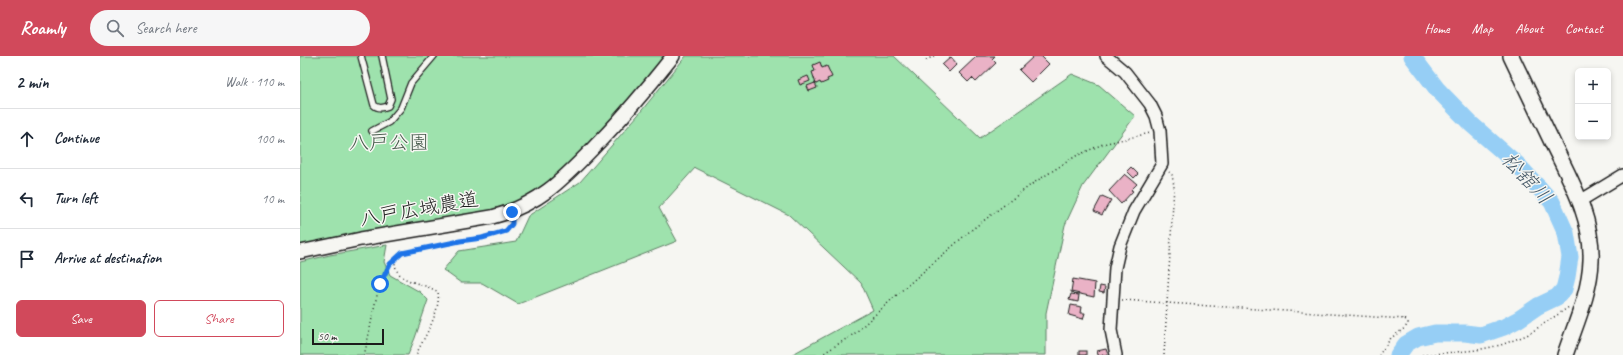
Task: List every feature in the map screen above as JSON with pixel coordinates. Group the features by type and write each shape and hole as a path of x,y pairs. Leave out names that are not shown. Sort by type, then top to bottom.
{"main road":[{"path":"1511,56 1580,201 1589,232 1591,262 1588,283 1565,355"}],"street":[{"name":"八戸広域農道","path":"300,252 361,239 492,217 512,212 536,199 562,180 620,120 673,56"},
{"path":"1106,56 1125,72 1150,104 1156,116 1160,131 1162,164 1134,211 1120,246 1115,268 1112,299 1111,330 1116,355"},
{"path":"1580,201 1623,175"}],"lane":[{"path":"362,56 374,104 376,107 383,108 388,106 392,99 382,56"},
{"path":"372,131 389,122 401,108 411,83 434,56"}],"path":[{"path":"926,60 934,56"},
{"path":"821,355 854,334 970,231 1032,184 1076,156 1103,144 1160,131"},
{"path":"1162,164 1172,175 1174,186 1164,355"},
{"path":"364,355 380,284 390,264 395,259 402,253 453,242 482,238 506,231 512,224 512,212"},
{"path":"395,259 395,265 398,273 408,281 431,287 438,292 439,299 437,310 416,355"},
{"path":"1112,299 1405,319 1408,323 1405,328 1391,338 1379,355"},
{"path":"1422,355 1477,350 1501,345 1527,335 1548,322 1563,309 1569,306 1580,309"}],"green space":[{"name":"八戸公園","path":"300,56 667,56 602,131 555,179 529,197 487,212 300,245"},
{"path":"686,56 894,56 980,138 1072,74 1099,85 1135,116 1083,186 1065,225 1046,313 1046,355 791,355 873,310 861,283 789,215 695,168 659,208 677,241 518,304 482,283 461,283 443,270 459,251 516,242 528,216 580,182 638,115"},
{"path":"387,245 384,262 390,275 420,292 428,300 408,355 300,355 300,262"}],"building":[{"path":"977,56 995,56 992,59 996,63 976,82 972,78 968,82 959,73"},
{"path":"1034,56 1041,56 1049,64 1031,82 1019,70"},
{"path":"951,57 957,64 949,72 942,65"},
{"path":"820,62 822,68 827,66 832,77 827,79 828,81 821,84 820,82 816,84 812,72 815,71 813,65"},
{"path":"808,76 810,81 800,85 798,80"},
{"path":"815,83 817,88 809,91 807,86"},
{"path":"1131,167 1138,174 1134,178 1127,171"},
{"path":"1125,174 1137,184 1131,190 1133,191 1121,204 1109,191"},
{"path":"1102,196 1111,200 1102,215 1094,211"},
{"path":"1073,279 1095,283 1094,297 1071,292"},
{"path":"1100,286 1105,287 1104,293 1099,292"},
{"path":"1071,294 1079,295 1078,302 1069,300"},
{"path":"1071,305 1082,307 1081,313 1085,313 1083,319 1069,315"},
{"path":"1106,349 1108,355 1098,355 1097,351"},
{"path":"1079,351 1086,351 1086,355 1079,355"}],"waterway":[{"name":"松舘川","path":"1398,355 1406,344 1418,337 1435,333 1465,333 1481,335 1504,327 1519,319 1538,306 1557,297 1564,289 1570,257 1566,233 1552,202 1518,165 1471,124 1437,89 1412,56"}],"route":[{"path":"380,284 390,264 402,253 482,238 506,231 512,224 512,212"}]}
